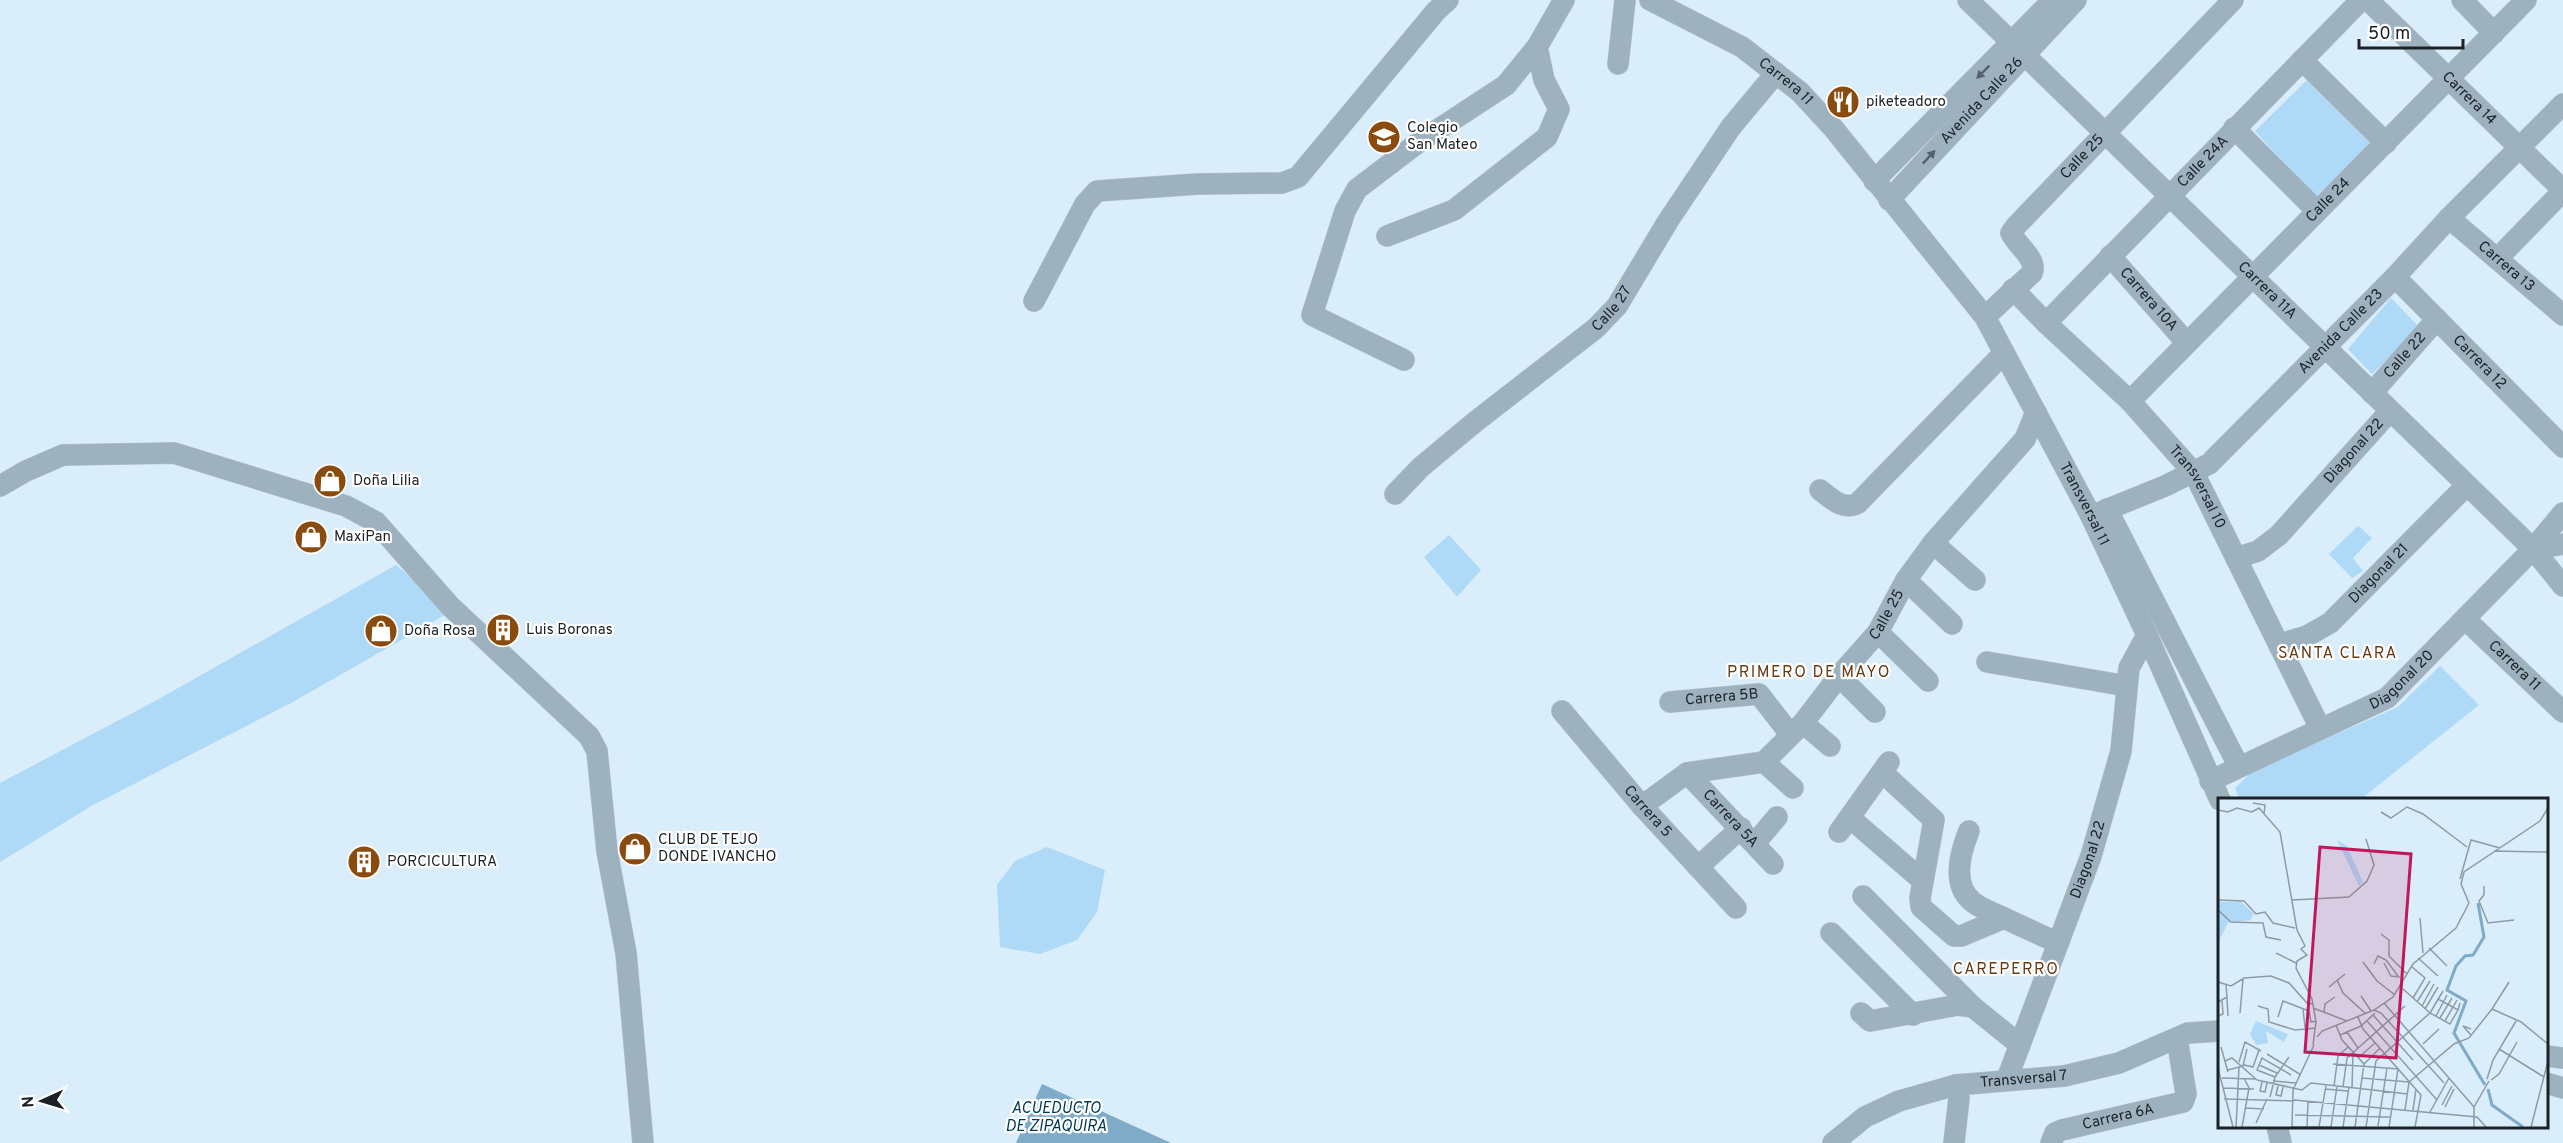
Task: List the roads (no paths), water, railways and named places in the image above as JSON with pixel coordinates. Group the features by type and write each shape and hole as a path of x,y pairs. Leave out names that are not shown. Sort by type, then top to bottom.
{"street":[{"path":"1034,301 1084,204 1097,191 1198,184 1282,183 1298,177 1436,11 1448,0"},
{"path":"1404,360 1312,315 1345,211 1357,189 1419,142 1506,85 1537,47 1564,0"},
{"path":"1618,64 1625,0"},
{"name":"Carrera 11","path":"1650,0 1742,48 1800,92 1834,129 1912,230"},
{"name":"Carrera 11A","path":"1968,0 2533,549 2563,586"},
{"name":"Avenida Calle 26","path":"1889,200 2018,49 2053,0"},
{"name":"Avenida Calle 26","path":"1874,181 2018,49 2076,0"},
{"name":"Calle 25","path":"1985,317 2035,268 2033,261 2014,241 2011,233 2233,0"},
{"name":"Calle 24A","path":"2046,323 2168,195 2361,0"},
{"name":"Carrera 14","path":"2368,0 2563,190"},
{"path":"2462,0 2494,33"},
{"name":"Calle 24","path":"2130,400 2526,0"},
{"path":"1387,236 1454,210 1547,137 1558,109 1544,80 1537,47"},
{"path":"2302,60 2386,142"},
{"name":"Calle 27","path":"1395,494 1421,467 1596,328 1617,306 1668,221 1731,128 1776,73"},
{"name":"Avenida Calle 23","path":"2099,512 2194,473 2209,464 2563,104"},
{"path":"2234,128 2317,211"},
{"path":"2497,259 2563,190"},
{"name":"Carrera 13","path":"2449,218 2563,315"},
{"name":"Transversal 11","path":"1912,230 1985,317 2036,412 2099,512 2147,635 2215,790"},
{"name":"Carrera 10A","path":"2110,256 2187,344"},
{"name":"Carrera 12","path":"2395,277 2563,447"},
{"name":"Transversal 10","path":"2013,289 2046,323 2130,400 2194,473 2320,728"},
{"name":"Calle 22","path":"2372,393 2437,319"},
{"path":"1820,490 1843,505 1851,506 1858,502 2004,353"},
{"name":"Diagonal 22","path":"2236,558 2258,550 2279,535 2391,411"},
{"name":"Calle 25","path":"1764,762 1797,729 1878,632 1906,580 1933,543 2025,439 2036,412"},
{"path":"0,486 26,471 63,455 174,453 346,506 376,522 450,606 589,736 597,751 608,851 626,953 643,1143"},
{"name":"Diagonal 21","path":"2280,644 2307,636 2330,622 2467,485"},
{"path":"2099,512 2239,767"},
{"name":"Diagonal 20","path":"2215,790 2239,767 2387,698 2533,549 2563,513"},
{"path":"1933,543 1975,580"},
{"path":"2533,549 2563,544"},
{"path":"1906,580 1952,624"},
{"name":"Carrera 11","path":"2465,619 2563,712"},
{"path":"1878,632 1928,681"},
{"name":"Diagonal 22","path":"2007,1079 2091,856 2121,751 2129,668 2147,635"},
{"path":"1987,662 2127,686"},
{"path":"1839,676 1875,712"},
{"name":"Carrera 5B","path":"1670,702 1759,694 1797,729"},
{"name":"Carrera 5","path":"1562,711 1642,806 1736,908"},
{"path":"1797,729 1830,746"},
{"path":"1642,806 1687,773 1764,762 1792,788"},
{"path":"1923,881 1845,825 1885,767 1934,820 1923,881 1921,907 1954,936 1960,936 2004,918"},
{"name":"Carrera 5A","path":"1687,773 1773,864"},
{"path":"1698,867 1777,818"},
{"path":"1969,831 1962,848 1959,871 1962,890 1973,903 2058,944"},
{"path":"1863,896 1973,1007 2020,1045"},
{"path":"1831,933 1913,1015"},
{"path":"1861,1013 1870,1021 1958,1005 1973,1007"},
{"name":"Transversal 7","path":"1833,1143 1865,1117 1899,1101 1956,1085 2064,1076 2108,1066 2188,1033 2218,1031"},
{"name":"Carrera 6A","path":"2053,1138 2183,1102 2186,1094 2177,1038"},
{"path":"2548,1056 2563,1058"},
{"path":"2548,1083 2563,1088"},
{"path":"1954,1143 1959,1098 1956,1085"},
{"path":"2277,1128 2281,1143"}],"water":[{"name":"ACUEDUCTO DE ZIPAQUIRA","path":"1042,1084 1171,1143 1016,1143"}],"place":[{"name":"piketeadoro","path":"1843,102"},
{"name":"Colegio San Mateo","path":"1384,137"},
{"name":"Doña Lilia","path":"330,481"},
{"name":"MaxiPan","path":"311,537"},
{"name":"Luis Boronas","path":"503,630"},
{"name":"Doña Rosa","path":"381,631"},
{"name":"CLUB DE TEJO DONDE IVANCHO","path":"635,849"},
{"name":"PORCICULTURA","path":"364,862"}],"district":[{"name":"SANTA CLARA","path":"2338,654"},
{"name":"PRIMERO DE MAYO","path":"1809,673"},
{"name":"CAREPERRO","path":"2006,970"}]}
